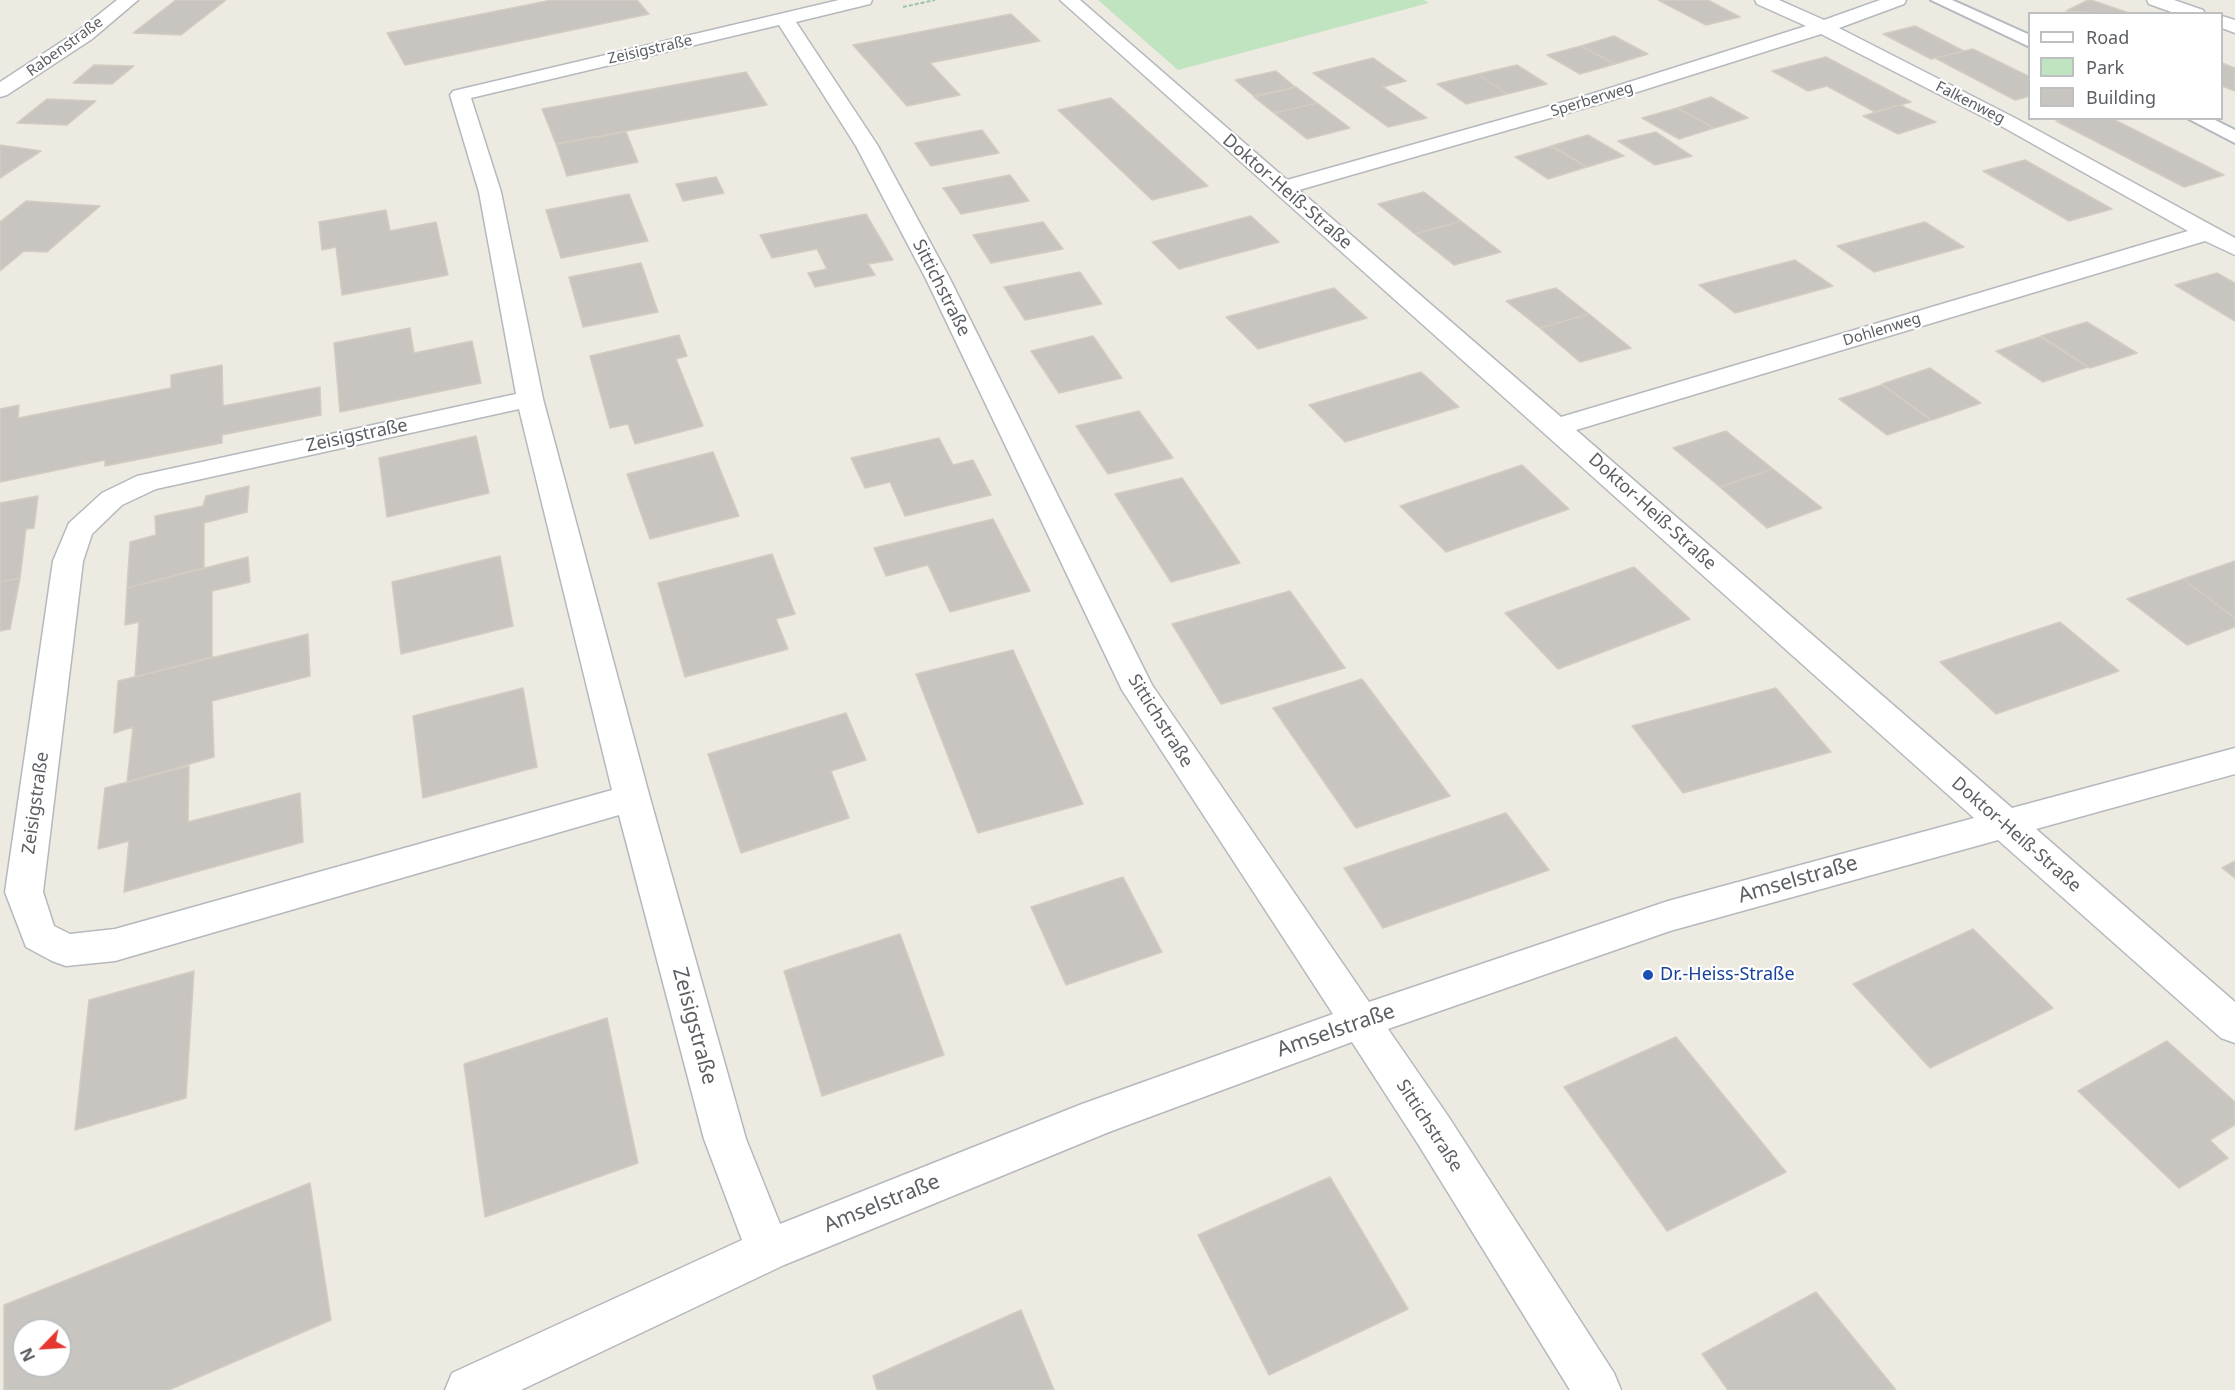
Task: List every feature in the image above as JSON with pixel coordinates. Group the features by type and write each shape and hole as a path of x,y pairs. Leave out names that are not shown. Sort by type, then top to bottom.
{"street":[{"name":"Rabenstraße","path":"0,91 10,81 85,35 129,0"},
{"name":"Zeisigstraße","path":"768,1250 725,1139 632,798 530,399 490,192 460,95 859,0"},
{"name":"Doktor-Heiß-Straße","path":"1069,0 2235,1026"},
{"name":"Falkenweg","path":"1764,0 1823,27 2008,122 2235,248"},
{"name":"Sperberweg","path":"1282,188 1592,100 1823,27 1897,0"},
{"path":"2156,0 2190,12"},
{"name":"Sittichstraße","path":"784,18 867,146 938,279 1138,690 1433,1130 1597,1390"},
{"name":"Dohlenweg","path":"1556,427 2208,232"},
{"name":"Zeisigstraße","path":"530,399 147,482 112,499 79,530 68,561 24,892 39,936 66,950 115,945 632,798"},
{"name":"Amselstraße","path":"469,1390 768,1250 1097,1117 1360,1022 1668,916 2235,761"}],"lane":[{"path":"1939,0 2028,41"},
{"path":"2200,120 2235,137"}],"green space":[{"path":"1098,0 1424,0 1429,3 1178,70"}],"building":[{"path":"176,0 226,0 181,35 133,33"},
{"path":"552,0 637,0 649,14 405,65 387,33"},
{"path":"1658,0 1708,0 1740,17 1706,25"},
{"path":"2091,0 2126,12 2088,12 2066,11"},
{"path":"1011,14 1040,41 930,63 960,95 907,106 853,45"},
{"path":"1915,26 1964,51 1931,59 1883,34"},
{"path":"1614,36 1648,54 1615,64 1581,46"},
{"path":"1581,46 1615,64 1580,74 1547,55"},
{"path":"1973,49 2028,76 2028,97 2015,100 1935,58"},
{"path":"1826,57 1911,102 1875,112 1827,86 1808,91 1772,71"},
{"path":"1373,58 1406,81 1383,87 1427,118 1388,127 1313,73"},
{"path":"2223,63 2235,68 2235,91 2223,86"},
{"path":"94,65 134,66 112,84 73,83"},
{"path":"1517,65 1547,84 1507,94 1478,74"},
{"path":"1276,71 1295,87 1254,96 1235,80"},
{"path":"746,72 767,105 556,144 542,109"},
{"path":"1478,74 1507,94 1466,104 1437,84"},
{"path":"1296,87 1317,103 1274,113 1254,97"},
{"path":"1711,97 1748,118 1714,128 1677,108"},
{"path":"1111,98 1208,186 1152,200 1058,110"},
{"path":"47,99 96,101 67,125 17,123"},
{"path":"1317,103 1350,128 1307,139 1274,113"},
{"path":"1900,105 1936,122 1898,134 1863,116"},
{"path":"1677,108 1714,128 1679,139 1642,118"},
{"path":"2115,120 2224,175 2184,187 2056,121"},
{"path":"982,130 999,153 931,166 915,143"},
{"path":"626,132 638,162 567,176 556,144"},
{"path":"1656,132 1692,156 1655,165 1618,141"},
{"path":"1588,135 1624,156 1587,167 1551,146"},
{"path":"0,145 41,151 0,178"},
{"path":"1552,146 1587,167 1548,179 1515,157"},
{"path":"2025,160 2112,209 2069,221 1983,171"},
{"path":"1010,175 1029,201 961,214 943,188"},
{"path":"716,177 724,193 683,201 676,184"},
{"path":"1424,192 1461,221 1415,234 1378,204"},
{"path":"629,194 648,241 561,258 546,210"},
{"path":"26,201 100,206 47,252 24,251 0,271 0,222"},
{"path":"386,210 390,231 436,222 448,275 342,295 336,247 322,250 319,222"},
{"path":"866,214 893,260 868,264 875,275 815,287 808,273 827,269 817,249 772,258 760,235"},
{"path":"1251,216 1279,242 1179,269 1152,242"},
{"path":"1461,221 1501,252 1454,265 1415,234"},
{"path":"1043,222 1063,249 991,263 973,235"},
{"path":"1925,222 1964,247 1874,272 1837,246"},
{"path":"1795,260 1833,286 1735,313 1699,285"},
{"path":"641,263 658,312 583,327 569,277"},
{"path":"1080,272 1102,304 1025,320 1004,287"},
{"path":"2217,273 2235,283 2235,321 2175,285"},
{"path":"1334,288 1367,318 1258,349 1226,317"},
{"path":"1556,288 1589,314 1540,328 1506,301"},
{"path":"1589,314 1631,348 1580,362 1540,328"},
{"path":"2087,322 2137,353 2090,368 2041,336"},
{"path":"410,328 414,353 472,341 481,383 340,412 334,343"},
{"path":"679,335 687,356 676,359 703,426 635,444 628,424 610,428 590,356"},
{"path":"1093,336 1122,378 1059,393 1031,351"},
{"path":"2040,337 2088,367 2043,382 1996,351"},
{"path":"222,365 223,406 320,387 321,415 222,435 222,443 105,466 105,460 0,482 0,409 19,405 18,418 171,388 171,375"},
{"path":"1930,368 1981,403 1932,420 1882,384"},
{"path":"1421,372 1459,407 1345,442 1309,405"},
{"path":"1882,385 1931,420 1887,435 1839,399"},
{"path":"1139,411 1173,458 1108,474 1076,426"},
{"path":"1726,431 1773,469 1720,487 1673,448"},
{"path":"476,436 489,493 387,517 379,458"},
{"path":"939,438 953,465 973,460 991,495 905,516 890,482 865,488 851,458"},
{"path":"713,452 739,516 650,539 627,474"},
{"path":"1522,465 1569,509 1446,552 1400,506"},
{"path":"1773,469 1822,508 1767,528 1720,487"},
{"path":"1182,478 1240,563 1171,582 1115,494"},
{"path":"249,486 247,512 204,523 204,568 127,588 130,542 156,535 155,516 203,506 206,496"},
{"path":"38,496 34,528 26,529 20,578 0,582 0,503"},
{"path":"993,519 1030,591 950,612 928,565 886,576 874,548"},
{"path":"772,554 795,614 776,619 788,649 685,677 658,583"},
{"path":"500,556 513,626 401,654 392,582"},
{"path":"248,557 250,582 212,591 212,657 135,677 139,622 125,625 127,588"},
{"path":"2235,561 2235,618 2183,579"},
{"path":"1634,567 1690,619 1558,669 1505,613"},
{"path":"20,578 10,629 0,631 0,582"},
{"path":"2183,579 2235,618 2235,627 2187,645 2127,599"},
{"path":"1290,591 1345,668 1221,704 1172,624"},
{"path":"2060,622 2119,671 1996,714 1940,662"},
{"path":"308,634 310,676 212,701 214,757 127,782 133,727 114,733 118,681"},
{"path":"1013,650 1083,804 978,833 916,674"},
{"path":"1362,679 1450,796 1356,828 1273,708"},
{"path":"523,688 537,767 423,798 413,716"},
{"path":"1776,688 1831,752 1683,793 1632,726"},
{"path":"846,713 866,760 831,771 849,818 741,853 708,754"},
{"path":"189,766 188,822 300,793 303,842 124,892 129,841 98,849 105,788"},
{"path":"1506,813 1549,870 1383,928 1344,868"},
{"path":"2235,861 2235,878 2222,868"},
{"path":"1123,877 1162,952 1066,985 1031,907"},
{"path":"1973,929 2053,1008 1930,1068 1853,984"},
{"path":"900,934 944,1055 822,1096 784,971"},
{"path":"194,971 186,1098 75,1130 89,1000"},
{"path":"607,1018 638,1163 485,1217 464,1064"},
{"path":"1676,1037 1786,1172 1667,1231 1564,1087"},
{"path":"2167,1041 2235,1102 2235,1125 2210,1140 2228,1158 2179,1188 2078,1091"},
{"path":"1330,1177 1408,1309 1269,1375 1198,1235"},
{"path":"310,1183 331,1320 169,1390 4,1390 4,1305"},
{"path":"1816,1292 1896,1390 1728,1390 1702,1354"},
{"path":"1021,1310 1054,1390 877,1390 873,1376"}],"place":[{"name":"Dr.-Heiss-Straße","path":"1648,975"}]}
